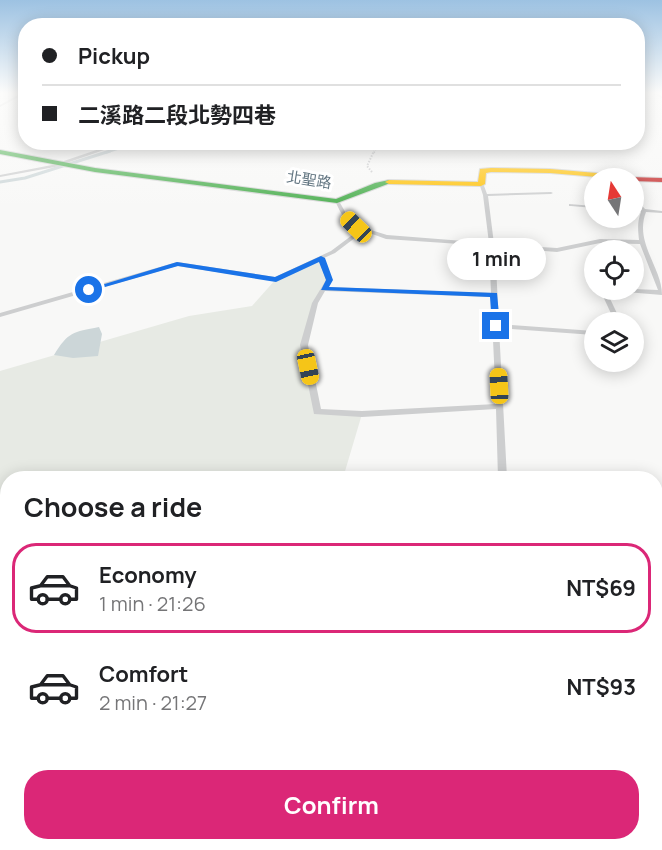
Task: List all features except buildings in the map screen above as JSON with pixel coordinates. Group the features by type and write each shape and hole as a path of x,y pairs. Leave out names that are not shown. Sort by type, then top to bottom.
{"street":[{"name":"北聖路","path":"0,152 69,164 338,201 358,195 380,182 392,180 483,190"},
{"path":"483,190 483,171 550,171 584,174"},
{"path":"644,179 662,180"}],"lane":[{"path":"0,176 69,164 104,150"},
{"path":"503,471 492,246 483,190 551,193"},
{"path":"338,201 346,218 362,230 386,237 557,250 584,244"},
{"path":"571,205 584,206"},
{"path":"644,211 662,212"},
{"path":"0,315 177,264 276,279 321,258 362,230"},
{"path":"644,247 662,292 644,291"},
{"path":"321,258 329,280 315,303 304,345 317,411 362,414 500,406"},
{"path":"324,289 494,295"},
{"path":"496,326 584,332"}],"path":[{"path":"376,150 368,169 392,180"}],"shaded area":[{"path":"321,258 329,280 315,303 304,345 317,411 362,414 345,471 0,471 0,371 189,316 252,306 276,279"},
{"path":"99,327 102,334 98,356 73,358 54,355 72,334"}],"waterway":[{"path":"105,153 114,150"},
{"path":"0,182 25,178 110,151"}],"traffic: fast":[{"path":"0,152 95,170 337,201 378,184 389,182"}],"traffic: slow":[{"path":"389,182 481,184 483,171 491,170 584,174"}],"traffic: jam":[{"path":"644,179 662,180"}],"route":[{"path":"89,290 177,264 276,279 321,258 329,280 324,289 494,295 496,326"}]}
